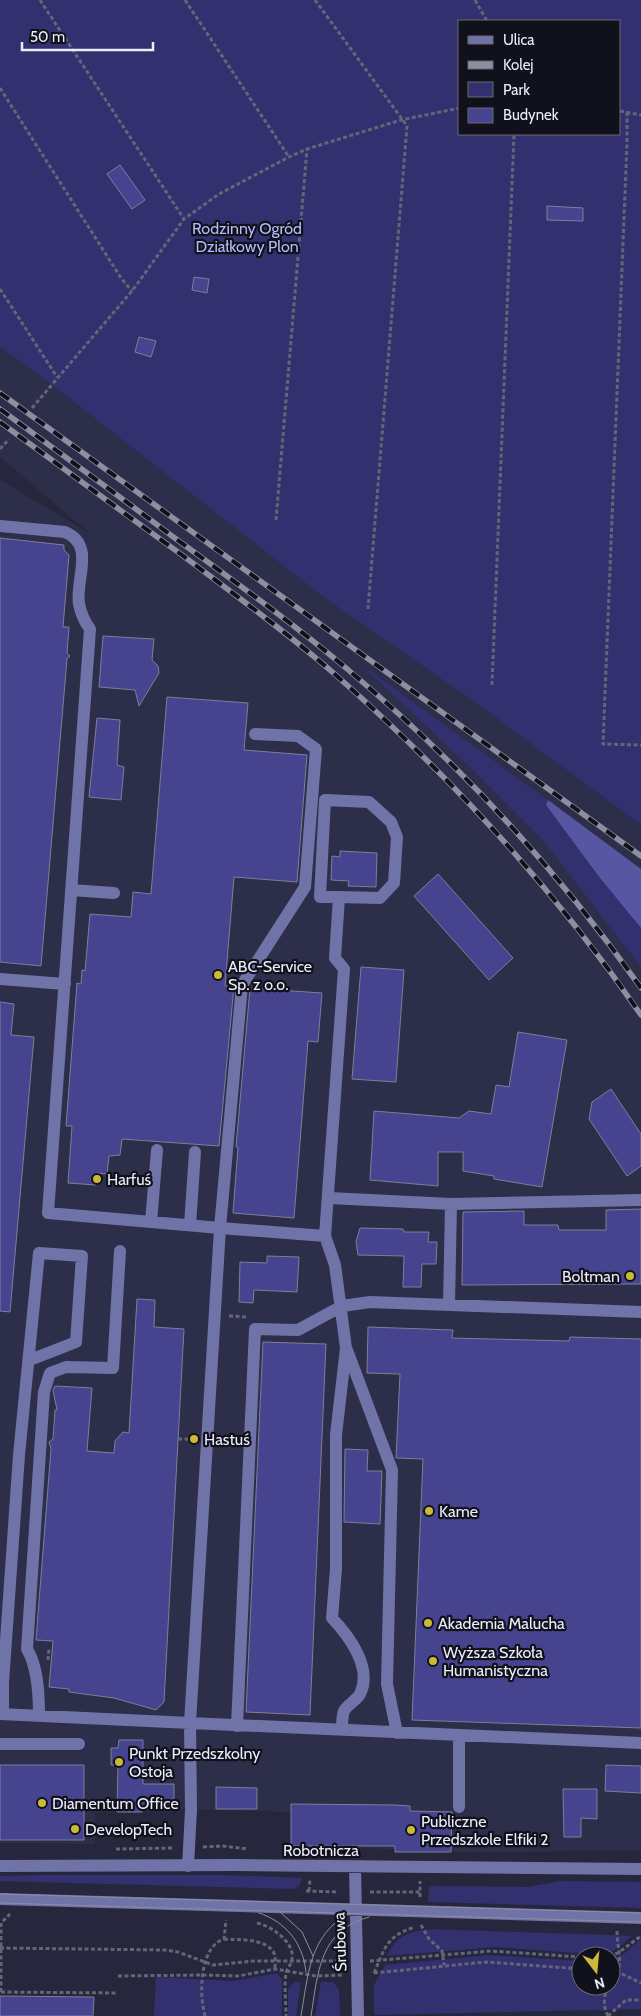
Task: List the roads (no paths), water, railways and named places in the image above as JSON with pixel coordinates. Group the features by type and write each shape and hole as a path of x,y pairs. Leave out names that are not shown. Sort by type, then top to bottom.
{"street":[{"path":"0,526 65,532 75,536 80,543 82,553 78,602 82,618 90,629 48,1213 325,1236"},
{"path":"188,1866 191,1810 190,1723 220,1228 242,985 305,886 316,749 298,736 255,734"},
{"path":"324,800 369,802 391,822 397,837 394,883 380,898 339,897 320,896 324,800"},
{"path":"71,890 114,893"},
{"path":"339,897 336,958 344,969 325,1236 335,1265 342,1306 346,1348 336,1436 336,1569 332,1618 352,1642 364,1672 363,1688 359,1696 344,1712 342,1730"},
{"path":"0,979 65,984"},
{"path":"151,1222 157,1150"},
{"path":"190,1225 195,1152"},
{"path":"329,1198 451,1204 641,1200"},
{"path":"449,1305 451,1204"},
{"path":"39,1716 39,1696 32,1656 27,1648 44,1392 50,1373 66,1367 113,1368 120,1251"},
{"path":"30,1360 76,1342 82,1256 39,1253 30,1360 19,1455 2,1714 641,1743"},
{"path":"236,1726 255,1330 298,1330 342,1306 370,1302 641,1312"},
{"path":"346,1348 392,1470 387,1684 397,1733"},
{"path":"459,1735 459,1807"},
{"path":"0,1744 79,1744"},
{"name":"Robotnicza","path":"0,1866 355,1866 641,1869"},
{"name":"Śrubowa","path":"355,1866 354,1909 358,2016"},
{"path":"0,1899 641,1918"}],"tram line":[{"path":"0,1894 641,1913"},
{"path":"0,1903 641,1922"},
{"path":"279,1911 302,1932 313,1956"},
{"path":"259,1913 277,1922 292,1935 301,1952 306,1972"},
{"path":"301,2016 309,1971 318,1944 336,1922 350,1913"},
{"path":"311,2016 319,1969 331,1943 340,1932 352,1923 369,1917"}],"railway":[{"path":"0,393 641,856"},
{"path":"0,409 282,617 346,668 427,740 504,818 540,859 609,944 641,988"},
{"path":"0,422 262,615 338,677 380,715 461,795 500,837 573,924 641,1015"}],"place":[{"name":"ABC-Service Sp. z o.o.","path":"218,975"},
{"name":"Harfuś","path":"97,1179"},
{"name":"Boltman","path":"630,1276"},
{"name":"Hastuś","path":"194,1439"},
{"name":"Kame","path":"429,1511"},
{"name":"Akademia Malucha","path":"428,1623"},
{"name":"Wyższa Szkoła Humanistyczna","path":"433,1661"},
{"name":"Punkt Przedszkolny Ostoja","path":"119,1762"},
{"name":"Diamentum Office","path":"42,1803"},
{"name":"DevelopTech","path":"75,1829"},
{"name":"Publiczne Przedszkole Elfiki 2","path":"411,1830"}],"park label":[{"name":"Rodzinny Ogród Działkowy Plon","path":"247,237"}]}
